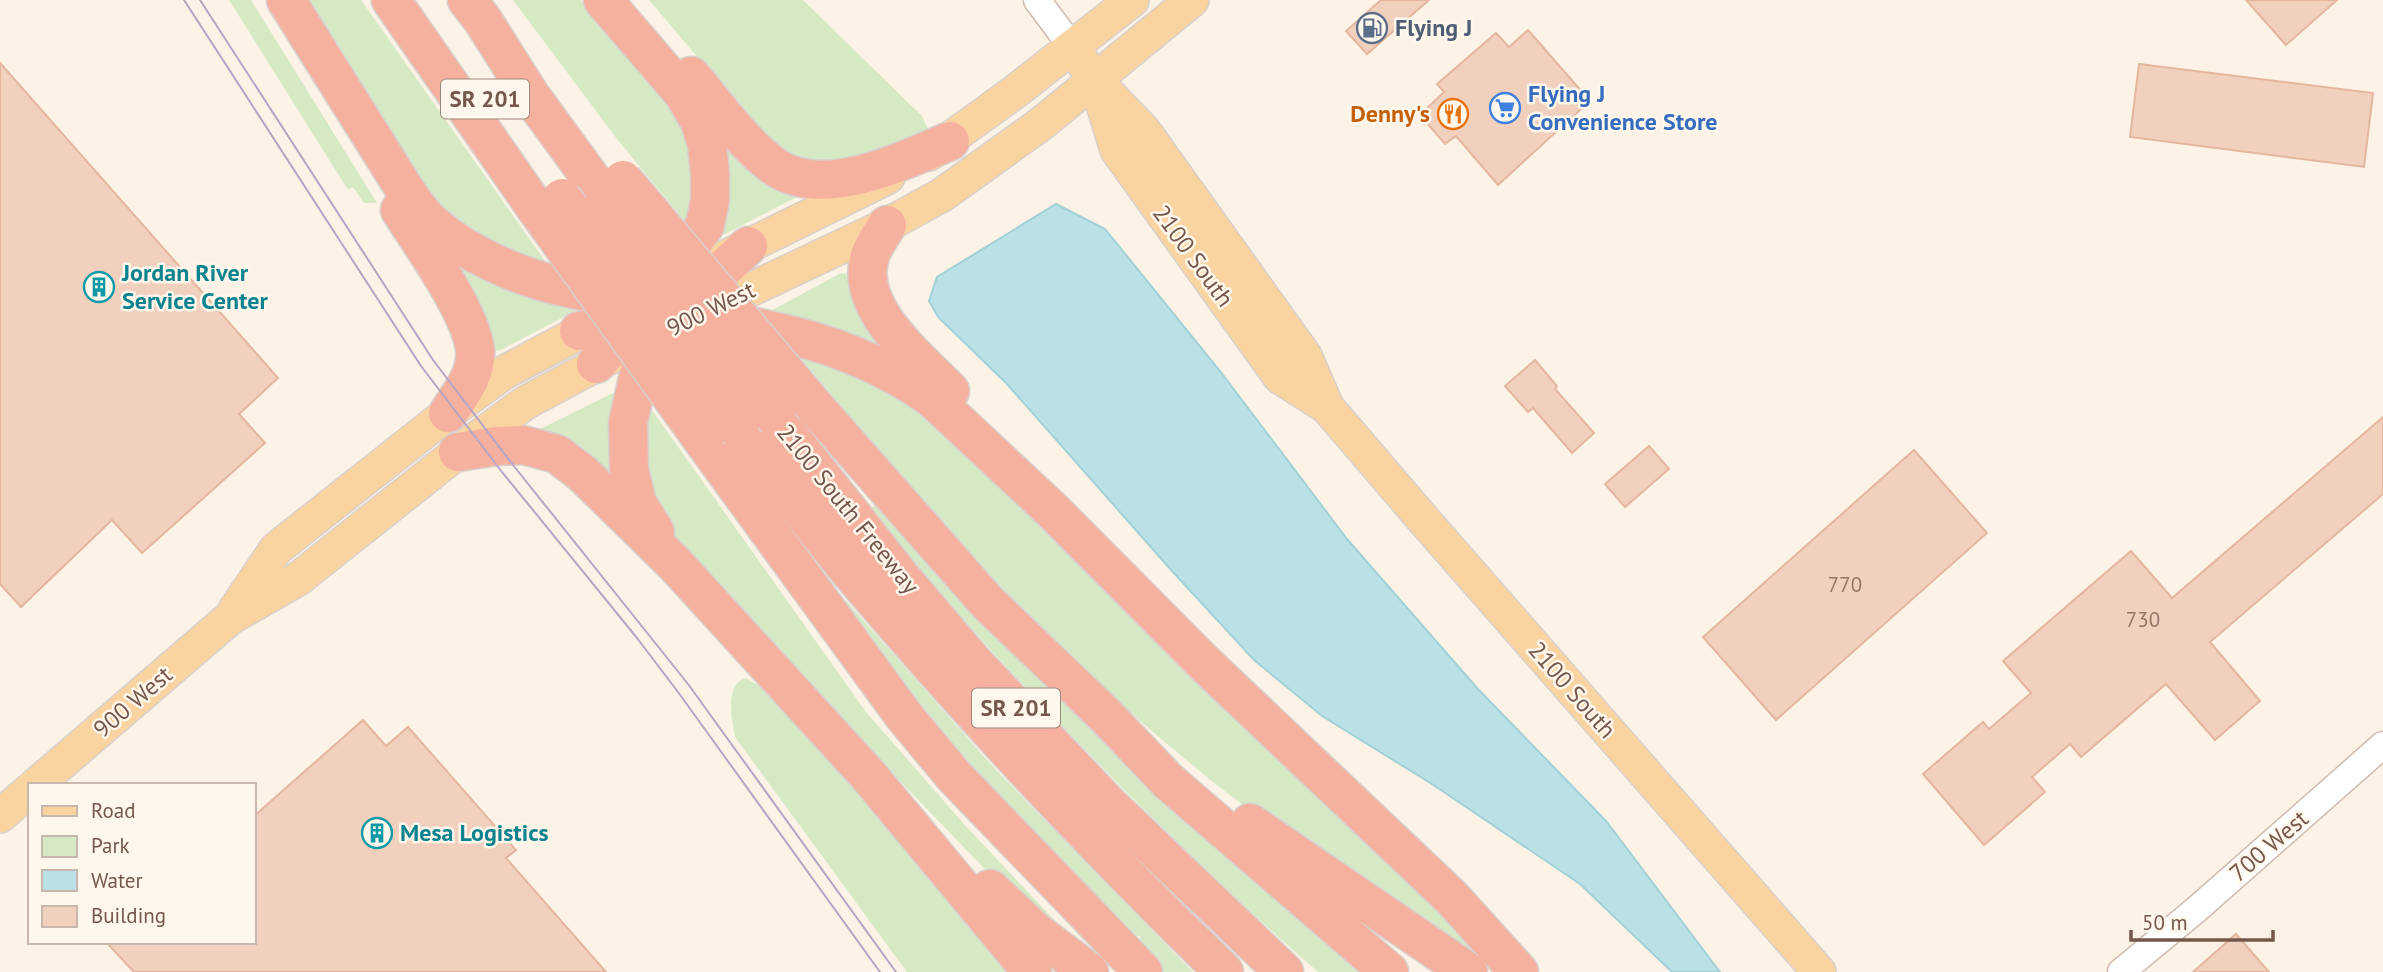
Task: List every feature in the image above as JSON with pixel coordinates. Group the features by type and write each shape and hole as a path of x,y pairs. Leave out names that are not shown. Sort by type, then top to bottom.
{"highway":[{"path":"269,0 465,317 475,351 469,381 448,413"},
{"path":"286,0 402,185 435,227 488,259 540,280 664,311 820,342 881,367 932,398 1054,512 1202,661 1452,898 1519,972"},
{"path":"391,0 579,193 816,407 988,603 1105,716 1389,972"},
{"name":"2100 South Freeway","path":"408,0 776,419 900,576 975,664 1108,804 1284,972"},
{"path":"603,0 683,93 700,122 710,174 710,200 705,225 664,311 640,370 628,422 629,469 638,503 675,564"},
{"path":"617,0 639,18 756,151 772,166 792,177 826,181 865,173 950,141"},
{"path":"475,9 545,83 579,193 704,442 904,716 954,776 1143,972"},
{"name":"2100 South Freeway","path":"579,193 740,432 849,571 940,676 1077,825 1224,972"},
{"path":"887,225 871,253 868,268 869,287 878,310 904,345 1003,446 1054,512"},
{"path":"664,311 748,246"},
{"path":"588,347 613,324 743,293"},
{"path":"458,452 523,445 556,454 583,474 675,564 868,775 1032,972"},
{"path":"868,775 1037,933 1089,972"},
{"path":"1171,775 1264,834 1468,972"}],"main road":[{"name":"900 West","path":"748,246 913,164 950,141 1132,0"},
{"name":"900 West","path":"743,293 887,225 942,195 1041,124 1192,0"},
{"name":"2100 South","path":"1072,47 1095,80 1144,131 1305,356 1327,407 1819,972"},
{"name":"900 West","path":"229,618 276,549 448,413 505,372 588,347"},
{"name":"900 West","path":"38,783 229,618 298,579 458,452 525,403 588,347"},
{"path":"0,816 28,792"}],"street":[{"name":"2100 South","path":"1037,0 1072,47"},
{"name":"700 West","path":"2121,972 2197,909 2383,745"}],"green space":[{"path":"229,0 251,0 377,203 364,203 353,187 348,190"},
{"path":"307,0 361,0 545,261 544,264 461,226 433,202"},
{"path":"513,0 581,0 678,114 695,172 688,225 617,139"},
{"path":"649,0 803,0 922,116 928,129 854,157 807,167 766,138"},
{"path":"711,111 799,196 723,235 717,235"},
{"path":"442,253 581,308 501,350 494,351"},
{"path":"841,273 849,274 892,349 763,315"},
{"path":"799,356 830,364 893,391 943,430 1502,972 1351,879 1278,830 1207,777 1138,719 1040,627 977,562"},
{"path":"619,390 613,483 538,430"},
{"path":"646,407 652,410 866,712 964,824 1103,972 1030,911 980,864 851,730 666,529 640,452"},
{"path":"875,505 981,619 1367,972 1318,972 1161,827 994,654 870,509"},
{"path":"811,561 996,770 1193,972 1158,972 1141,943 1140,936 1124,937 942,746"},
{"path":"745,678 766,689 846,778 1008,972 907,972 735,737 731,713 732,696 738,682"}],"water":[{"path":"1056,204 1105,229 1220,371 1347,539 1477,688 1606,821 1720,972 1672,972 1580,884 1432,784 1322,716 1254,660 1006,383 938,317 929,301 937,277"}],"building":[{"name":"Flying J","path":"1381,0 1429,0 1367,54 1346,31"},
{"path":"2246,0 2337,0 2286,45"},
{"name":"Flying J Convenience Store","path":"1528,30 1590,101 1498,185 1456,136 1445,144 1420,115 1444,92 1437,84 1496,33 1509,47"},
{"name":"Jordan River Service Center","path":"0,63 278,378 239,414 265,443 142,553 112,520 21,607 0,584"},
{"path":"2139,64 2373,93 2364,167 2130,137"},
{"path":"1535,360 1557,386 1555,389 1594,433 1572,453 1533,408 1528,412 1505,386"},
{"path":"2383,417 2383,494 2210,642 2260,701 2215,740 2166,684 2081,757 2070,744 2032,777 2045,792 1984,845 1923,774 1983,722 1989,729 2031,693 2003,661 2131,551 2172,598"},
{"path":"1649,446 1669,469 1625,507 1605,484"},
{"path":"1914,450 1987,533 1776,720 1703,637"},
{"name":"Mesa Logistics","path":"363,720 386,746 408,727 516,850 506,858 606,972 134,972 108,944 256,944 256,814"},
{"path":"2236,934 2269,972 2193,972"}],"tram line":[{"path":"184,0 421,366 678,692 880,972"},
{"path":"200,0 433,360 688,684 896,972"}],"place":[{"name":"Flying J","path":"1372,28"},
{"name":"Flying J Convenience Store","path":"1505,108"},
{"name":"Denny's","path":"1453,114"},
{"name":"Jordan River Service Center","path":"99,287"},
{"name":"Mesa Logistics","path":"377,833"}]}
